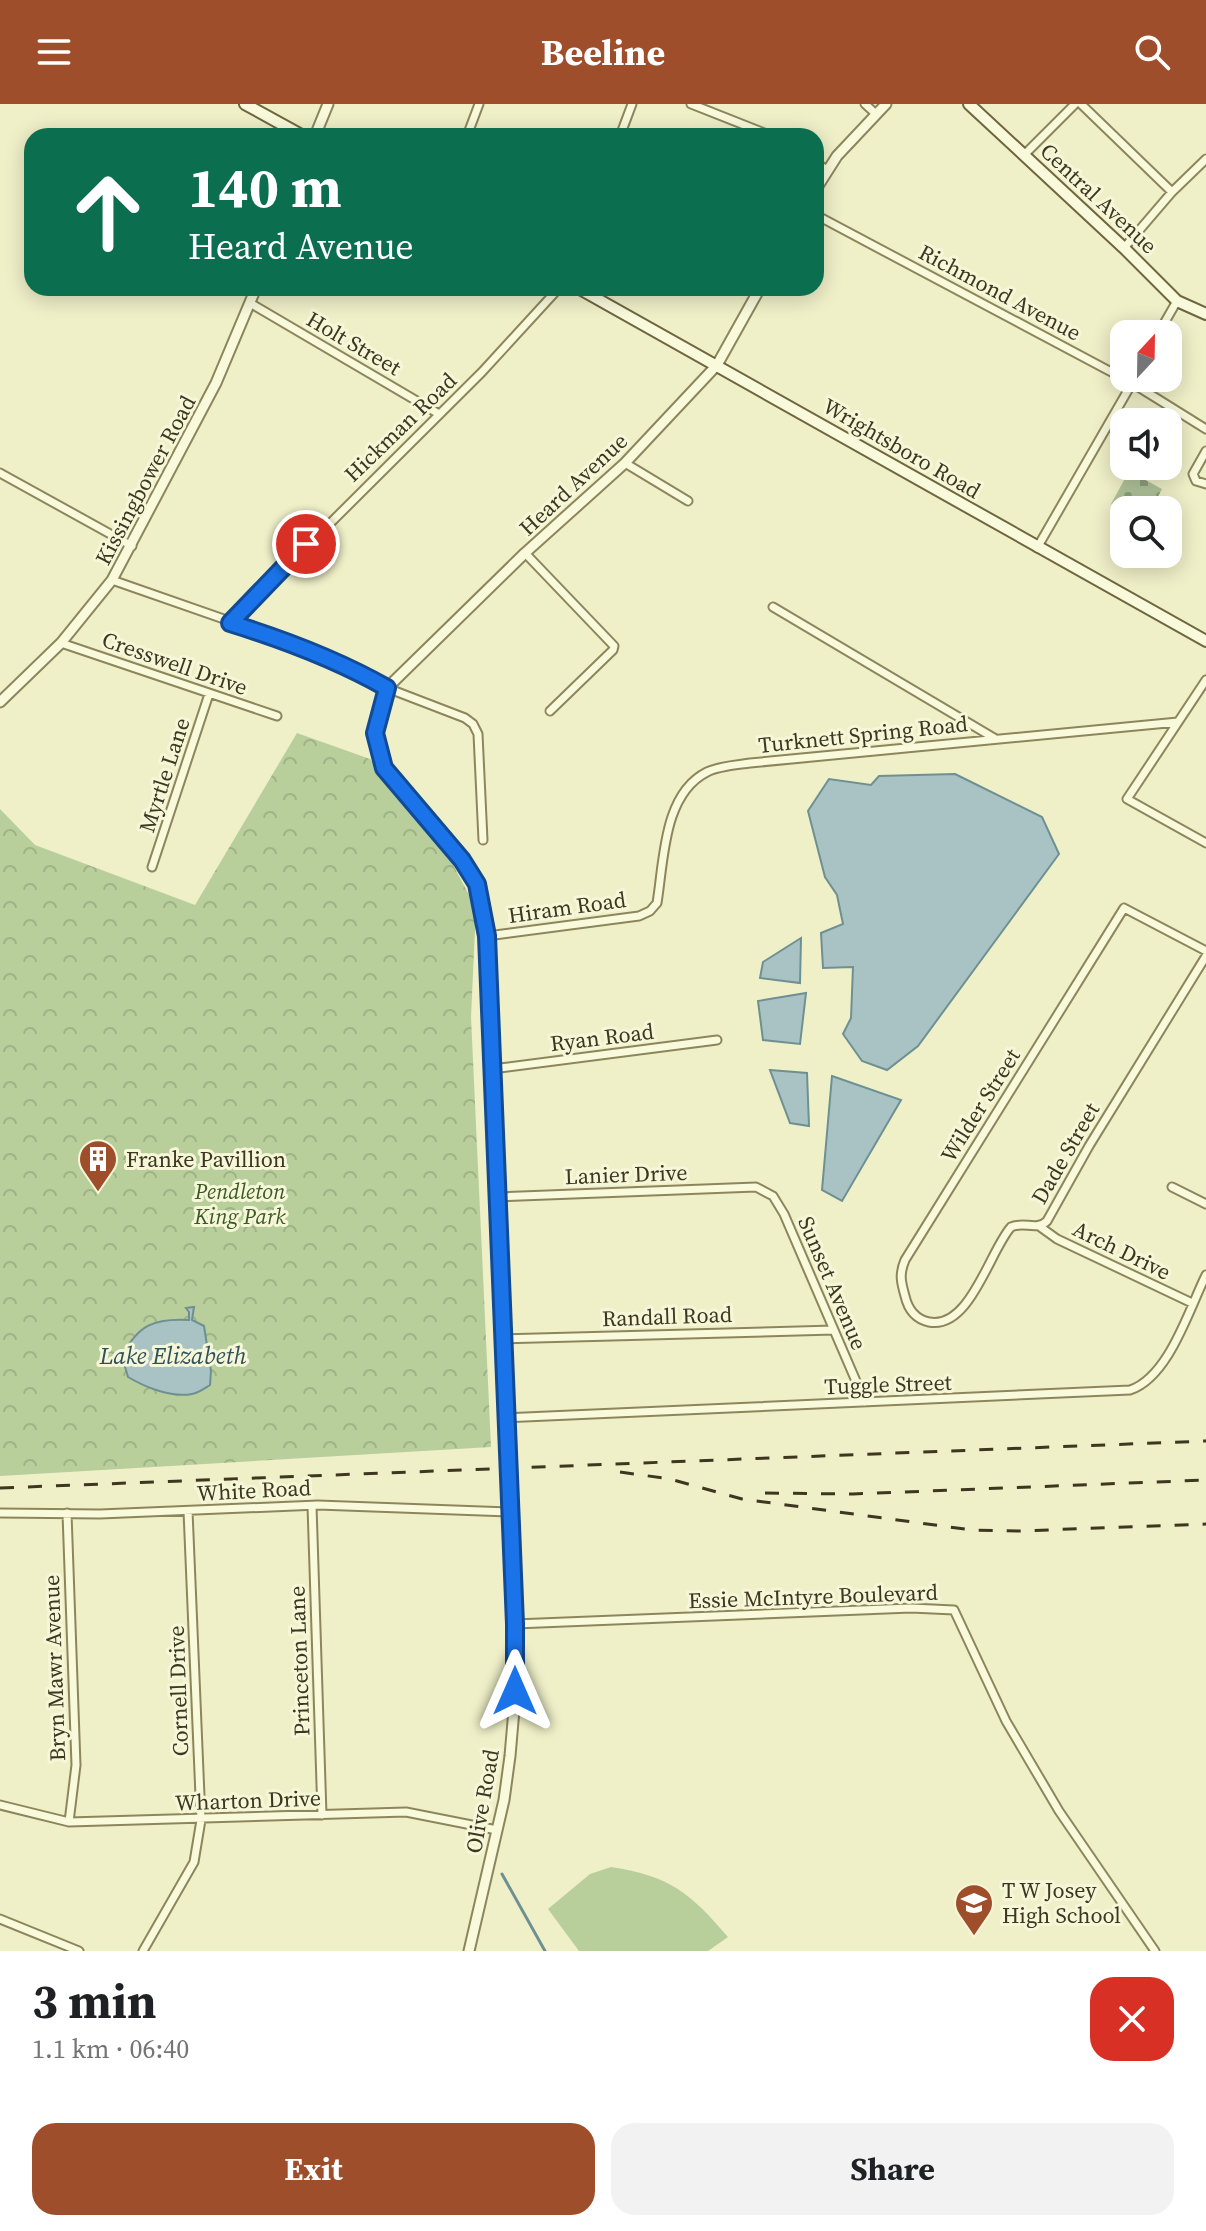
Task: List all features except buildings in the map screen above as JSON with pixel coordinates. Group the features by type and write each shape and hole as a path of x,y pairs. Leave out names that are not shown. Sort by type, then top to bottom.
{"main road":[{"path":"245,104 288,128"},
{"name":"Central Avenue","path":"969,104 1177,301 1206,314"},
{"name":"Wrightsboro Road","path":"592,296 1206,641"}],"street":[{"path":"318,128 328,104"},
{"path":"470,128 479,104"},
{"path":"623,128 632,104"},
{"path":"691,104 752,128"},
{"path":"865,104 876,114"},
{"path":"824,175 886,104"},
{"path":"1024,155 1078,104 1172,192"},
{"path":"1124,248 1172,192 1206,159"},
{"name":"Richmond Avenue","path":"824,219 1110,368"},
{"name":"Kissingbower Road","path":"0,702 61,643 112,580 216,383 253,296"},
{"name":"Hickman Road","path":"230,623 439,414 551,296"},
{"name":"Heard Avenue","path":"387,688 525,553 625,463 717,365 756,296"},
{"path":"1166,320 1177,301"},
{"name":"Holt Street","path":"250,303 439,414"},
{"path":"1037,548 1127,392"},
{"name":"Richmond Avenue","path":"1152,392 1206,429"},
{"path":"1206,451 1193,474 1196,481 1206,484"},
{"path":"625,463 688,501"},
{"path":"0,473 132,546"},
{"path":"525,553 614,646 550,711"},
{"path":"112,580 307,648 387,688 465,718 473,724 478,734 483,840"},
{"path":"773,607 996,739"},
{"name":"Cresswell Drive","path":"61,643 277,716"},
{"path":"1206,680 1127,799 1206,843"},
{"path":"387,688 375,733 384,768 477,884 487,936 509,1512"},
{"name":"Myrtle Lane","path":"152,867 209,694"},
{"name":"Turknett Spring Road","path":"650,911 657,903 674,812 687,787 707,772 739,764 1178,722"},
{"name":"Wilder Street","path":"926,1321 918,1318 907,1305 900,1278 905,1260 1124,908 1206,954"},
{"name":"Hiram Road","path":"487,936 639,916 650,911"},
{"name":"Dade Street","path":"926,1321 946,1320 959,1311 977,1287 1011,1227 1020,1224 1044,1225 1052,1215 1089,1146 1206,954"},
{"name":"Ryan Road","path":"492,1069 717,1040"},
{"name":"Lanier Drive","path":"497,1197 756,1187"},
{"name":"Sunset Avenue","path":"756,1187 773,1196 784,1214 865,1402"},
{"path":"1172,1187 1206,1204"},
{"name":"Arch Drive","path":"1039,1226 1057,1239 1192,1303"},
{"name":"Tuggle Street","path":"505,1418 1130,1390 1145,1384 1163,1364 1206,1275"},
{"name":"Randall Road","path":"502,1339 834,1330"},
{"name":"White Road","path":"0,1513 312,1506 435,1507 509,1512"},
{"name":"Princeton Lane","path":"312,1506 322,1815"},
{"name":"Cornell Drive","path":"143,1951 194,1862 201,1820 188,1511"},
{"name":"Olive Road","path":"469,1951 497,1830 513,1722 515,1624 509,1512"},
{"name":"Bryn Mawr Avenue","path":"67,1513 76,1765 69,1822"},
{"name":"Essie McIntyre Boulevard","path":"515,1624 911,1608 954,1610 1006,1721 1059,1811 1155,1951"},
{"name":"Wharton Drive","path":"0,1805 69,1822 406,1812 497,1830"},
{"path":"0,1919 79,1951"}],"green space":[{"path":"1124,480 1146,480 1162,489 1158,496 1115,496"},
{"name":"Pendleton King Park","path":"297,733 370,759 451,861 476,908 471,1017 491,1447 0,1476 0,809 35,845 195,905"},
{"path":"611,1867 649,1875 677,1888 702,1908 728,1937 708,1951 579,1951 548,1909 590,1874"}],"water":[{"path":"955,774 1042,817 1059,854 918,1046 887,1070 862,1061 843,1034 851,1018 853,967 823,968 821,933 843,924 837,895 825,877 808,811 829,779 871,785 879,776"},
{"path":"801,938 800,983 760,978 763,962"},
{"path":"806,993 800,1044 763,1040 758,1001"},
{"path":"770,1070 807,1073 809,1126 790,1123"},
{"path":"832,1076 901,1100 842,1201 822,1190"},
{"name":"Lake Elizabeth","path":"194,1307 192,1320 204,1326 211,1371 210,1385 184,1395 150,1388 128,1377 122,1356 134,1337 157,1322 189,1320 186,1308"}],"waterway":[{"path":"502,1874 545,1951"}],"railway":[{"path":"0,1488 1206,1441"},
{"path":"620,1472 670,1479 742,1499 972,1530 1206,1524"},
{"path":"765,1493 853,1494 1206,1480"}],"place":[{"name":"Franke Pavillion","path":"98,1193"},
{"name":"T W Josey High School","path":"974,1937"}],"route":[{"path":"306,544 230,623 307,648 387,688 375,733 384,768 462,860 477,884 487,936 515,1624 515,1691"}]}
